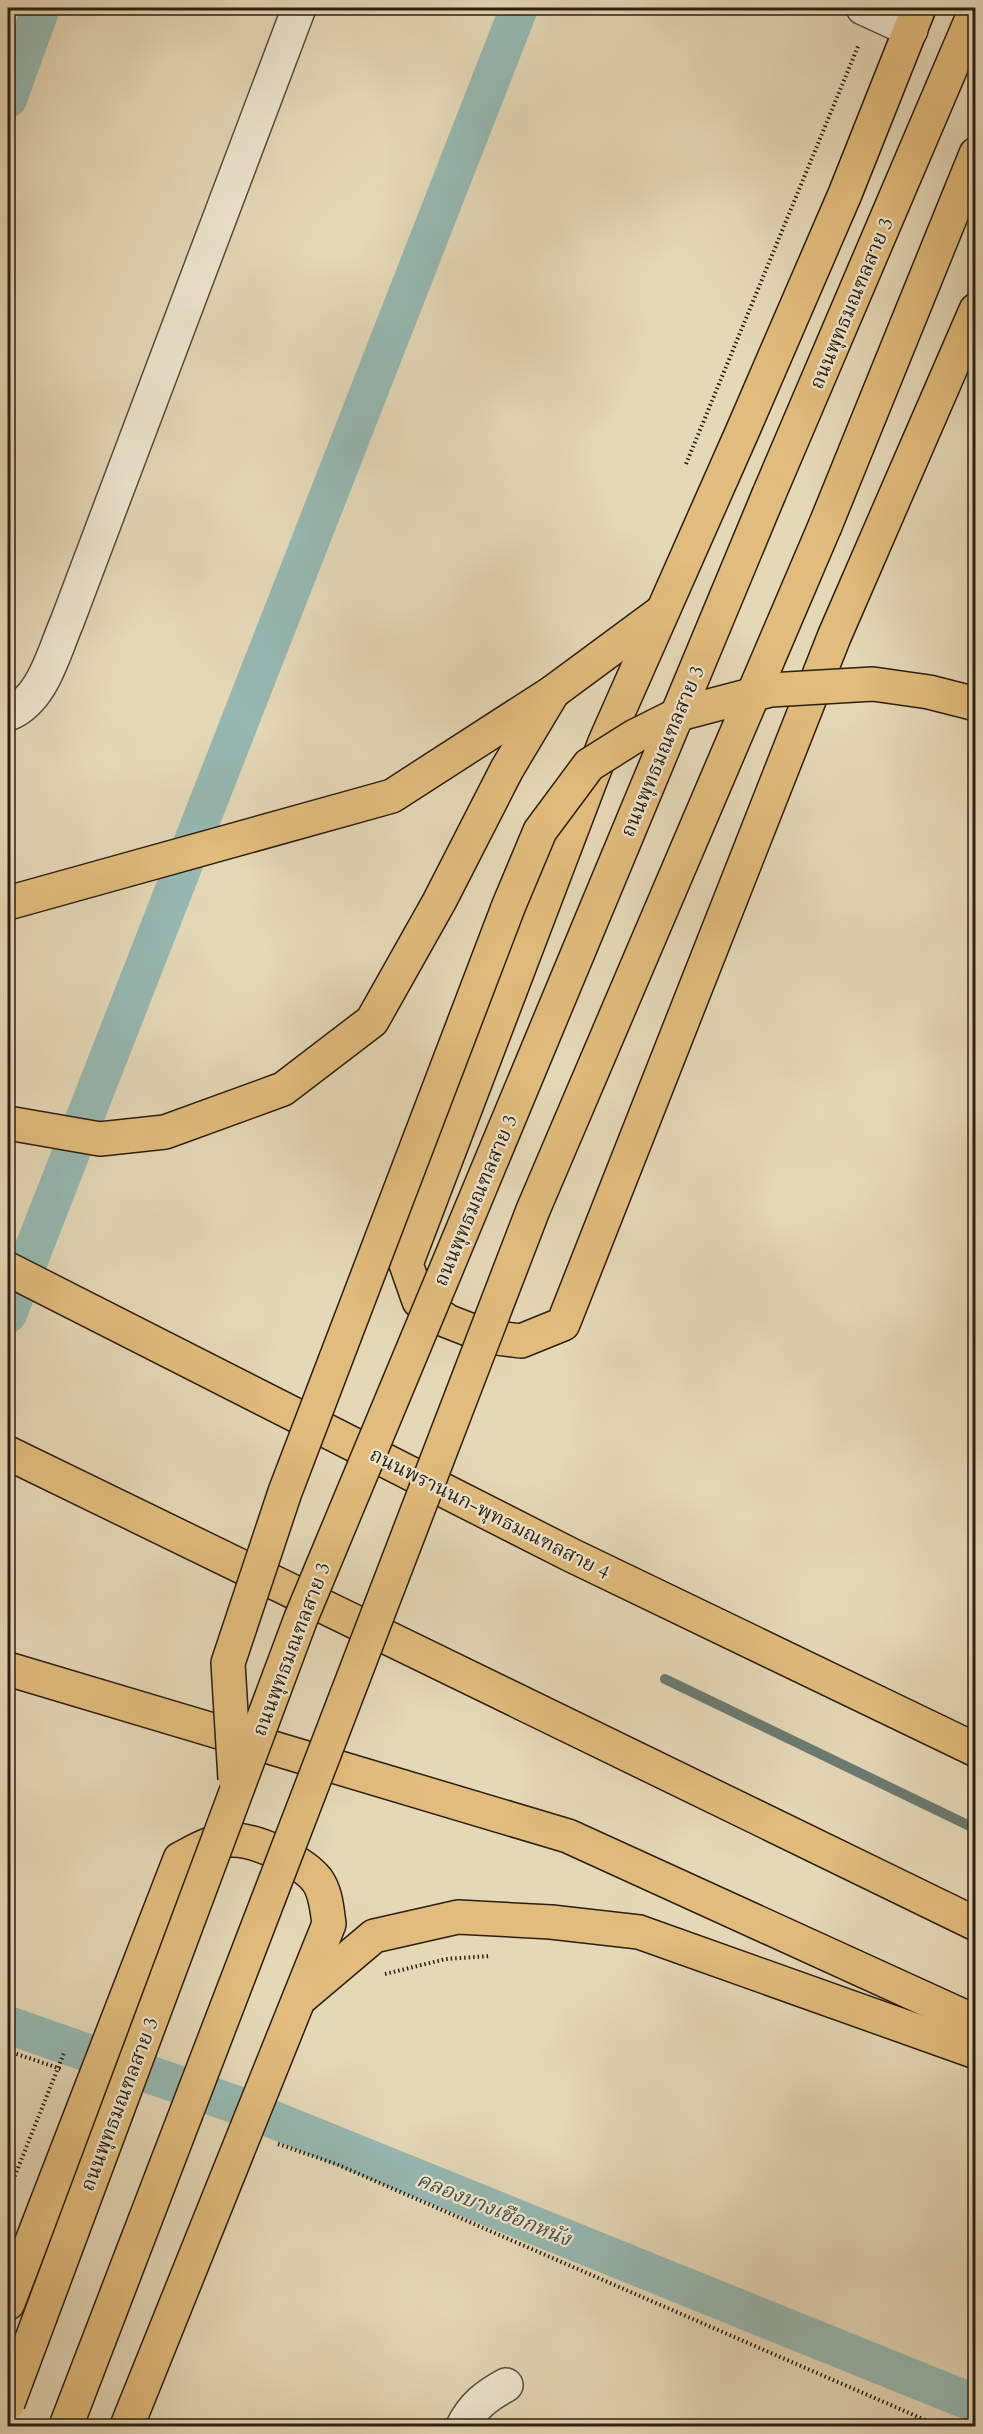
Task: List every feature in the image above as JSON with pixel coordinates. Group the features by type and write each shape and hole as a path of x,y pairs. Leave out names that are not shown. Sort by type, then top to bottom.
{"main road":[{"name":"ถนนพุทธมณฑลสาย 3","path":"8,2403 306,1606 769,494 975,9"},
{"path":"915,19 845,194 605,742 406,1264 419,1301 447,1321 488,1337 521,1341 563,1324 834,637 975,310"},
{"path":"66,2427 533,1210 825,526 975,154"},
{"path":"8,903 392,796 553,692 661,612"},
{"path":"236,1793 228,1663 285,1492 505,915 540,831 589,765 635,736 680,714 770,690 873,684 929,692 975,704"},
{"path":"8,1123 100,1138 165,1132 283,1089 372,1021 439,902 507,769 553,692"},
{"name":"ถนนพรานนก-พุทธมณฑลสาย 4","path":"8,1269 571,1555 975,1750"},
{"path":"20,1459 975,1924"},
{"path":"8,1669 568,1836 975,2022"},
{"path":"8,2303 180,1859 203,1847 231,1840 263,1847 300,1864 318,1881 326,1903 329,1924 127,2427"},
{"path":"300,1998 374,1936 458,1917 551,1922 639,1932 975,2052"}],"street":[{"path":"8,714 24,705 37,690 67,622 299,8"},
{"path":"863,8 915,19"},
{"path":"463,2427 482,2398 506,2385"}],"path":[{"path":"682,475 857,47"},
{"path":"379,1976 446,1959 499,1956"},
{"path":"8,2051 62,2070"},
{"path":"8,2193 42,2106"},
{"path":"271,2142 347,2169 939,2427"}],"waterway":[{"path":"8,99 41,8"},
{"path":"8,1314 519,8"},
{"path":"665,1679 976,1829"},
{"name":"คลองบางเชือกหนัง","path":"8,2025 237,2105 976,2404"}]}
